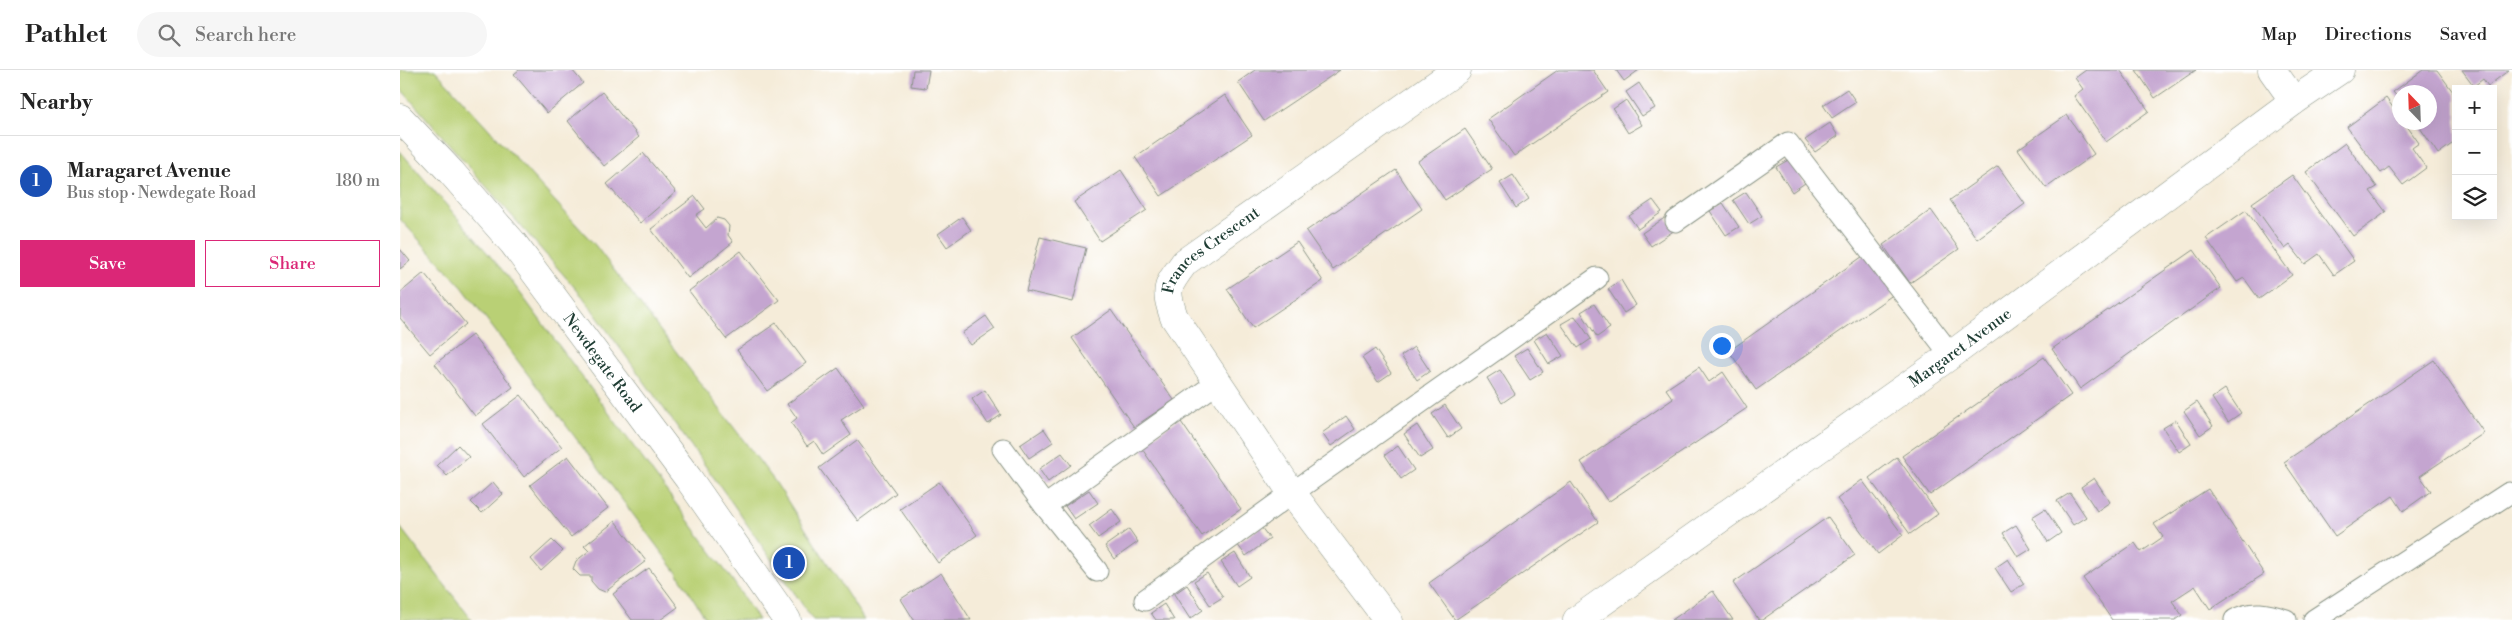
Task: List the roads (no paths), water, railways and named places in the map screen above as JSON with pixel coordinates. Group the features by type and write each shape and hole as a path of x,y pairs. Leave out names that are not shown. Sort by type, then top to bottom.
{"street":[{"name":"Frances Crescent","path":"1388,620 1292,493 1174,317 1167,297 1170,282 1185,262 1457,70"},
{"path":"2272,70 2294,101"},
{"name":"Margaret Avenue","path":"1576,620 1951,355 2294,101 2340,70"},
{"name":"Newdegate Road","path":"400,118 451,172 525,258 682,470 787,620"}],"lane":[{"path":"1676,221 1788,143 1951,355"},
{"path":"1145,600 1292,493 1597,278"},
{"path":"1045,506 1218,382"},
{"path":"1003,448 1045,506 1097,571"},
{"path":"2314,620 2508,493"},
{"path":"2235,620 2243,616 2266,613 2286,620"}],"place":[{"name":"Maragaret Avenue","path":"789,563"}]}
